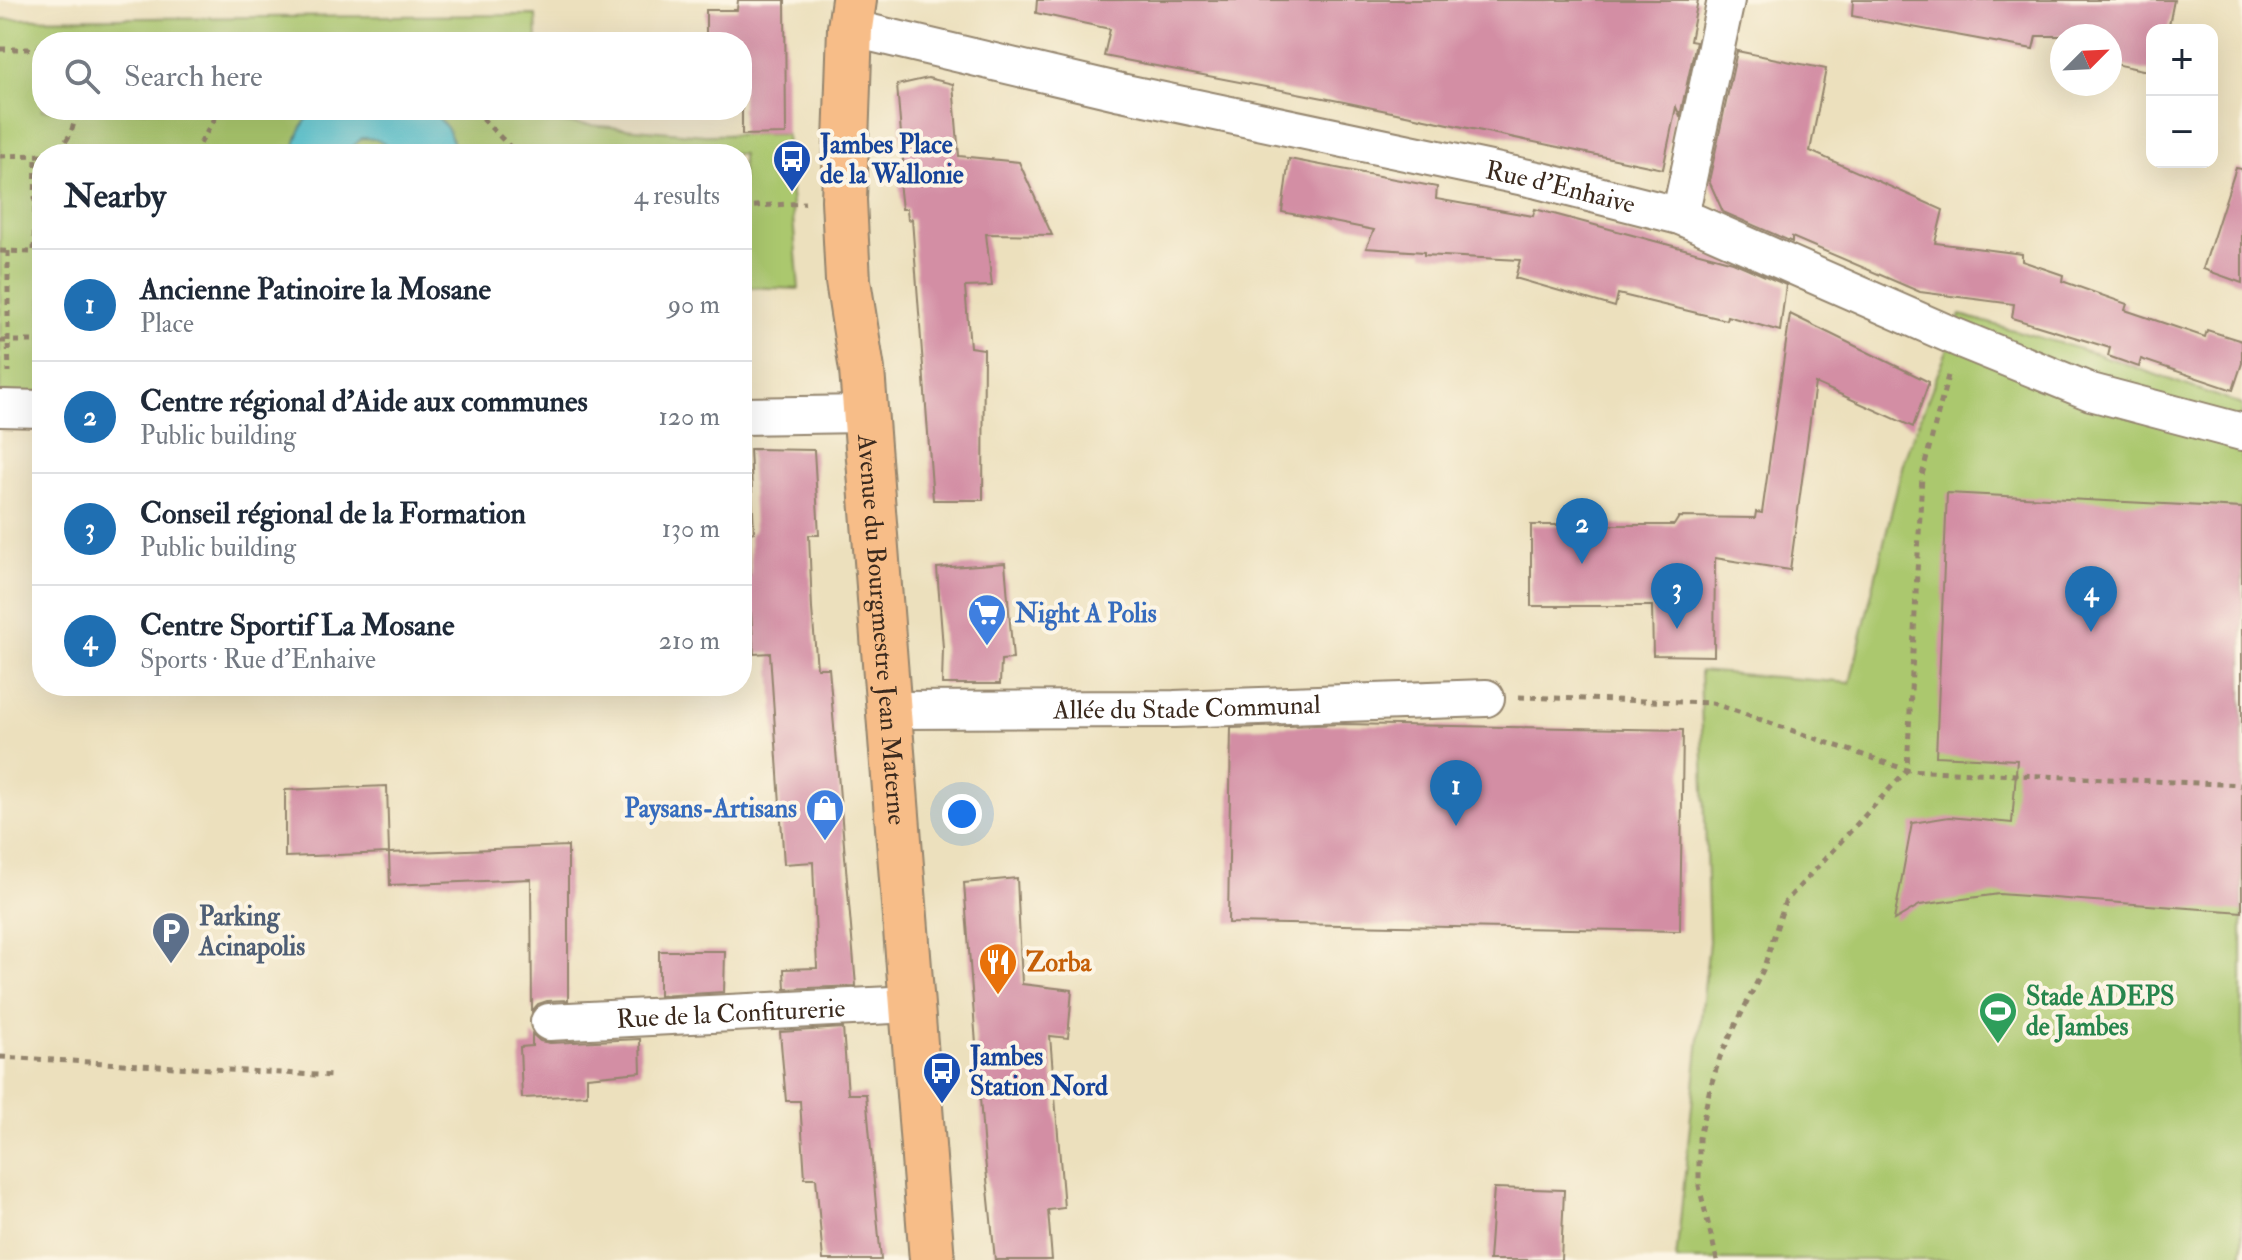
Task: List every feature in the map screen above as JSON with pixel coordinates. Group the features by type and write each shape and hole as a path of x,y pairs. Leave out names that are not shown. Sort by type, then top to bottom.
{"main road":[{"name":"Avenue du Bourgmestre Jean Materne","path":"852,14 844,200 848,281 862,370 932,1260"}],"street":[{"path":"1680,216 1726,0"},
{"name":"Rue d'Enhaive","path":"852,14 1121,92 1553,183 1680,216 1958,338 2091,392 2242,432"},
{"path":"0,408 32,409"},
{"path":"752,416 865,414"},
{"name":"Allée du Stade Communal","path":"889,710 1174,709 1486,698"},
{"name":"Rue de la Confiturerie","path":"549,1022 912,1004"}],"path":[{"path":"0,49 32,49"},
{"path":"65,144 72,134 74,120"},
{"path":"200,144 214,120"},
{"path":"484,120 507,144"},
{"path":"0,156 32,155"},
{"path":"752,206 844,200"},
{"path":"0,251 32,252"},
{"path":"8,251 8,341"},
{"path":"1717,1260 1699,1186 1699,1138 1720,1057 1763,970 1785,902 1907,770 1922,475 1958,338"},
{"path":"0,341 32,341"},
{"path":"1486,698 1587,697 1712,703 1907,770 2242,785"},
{"path":"0,1057 334,1076"}],"green space":[{"path":"536,15 537,32 32,32 32,120 542,120 705,135 786,134 799,289 752,287 752,144 32,144 32,394 0,393 0,19"},
{"path":"1961,315 2097,354 2242,405 2242,1260 1676,1260 1709,941 1700,671 1850,683 1904,459"}],"water":[{"path":"306,120 440,120 453,144 384,144 362,138 356,144 296,144"}],"building":[{"path":"738,0 785,0 786,134 742,135 742,120 752,120 752,32 706,32 706,10 737,10"},
{"path":"1037,0 1698,0 1690,41 1696,42 1680,116 1676,107 1663,169 1344,102 1104,56 1110,29 1036,13"},
{"path":"1853,0 2174,0 2169,24 2146,24 2146,71 2122,66 2122,24 2050,24 2050,36 2036,36 2033,49 1852,16"},
{"path":"1737,51 1826,69 1810,151 1943,210 1935,243 2022,254 2022,261 2063,275 2062,281 2127,304 2125,310 2205,337 2207,330 2242,341 2242,363 2233,390 2141,359 2139,367 2108,356 2110,348 2012,318 2014,304 1920,292 1792,237 1792,242 1723,212 1709,181"},
{"path":"928,78 953,84 959,156 1019,162 1052,235 986,234 992,286 965,287 970,347 984,349 983,500 933,500 912,219 908,220 907,209 902,209 898,173 904,171 897,85"},
{"path":"1289,159 1437,187 1436,199 1533,216 1535,209 1733,262 1786,285 1780,331 1727,316 1726,320 1618,294 1615,307 1515,278 1520,260 1424,255 1424,252 1366,248 1374,230 1282,212"},
{"path":"2236,168 2242,169 2242,283 2203,269"},
{"path":"1790,314 1929,382 1913,427 1815,383 1790,570 1715,558 1714,656 1653,655 1652,606 1531,606 1531,525 1674,525 1679,517 1755,518 1756,512 1762,513"},
{"path":"752,449 814,450 819,535 809,535 812,609 817,668 829,668 856,986 785,989 784,969 817,968 813,862 784,864 770,653 754,654"},
{"path":"1947,493 2242,508 2242,912 1999,894 1920,905 1894,920 1912,823 1949,817 2012,823 2017,760 1936,756"},
{"path":"1005,563 1013,659 1001,660 1000,684 942,684 943,648 937,568"},
{"path":"1343,724 1683,730 1680,931 1228,923 1231,728"},
{"path":"387,786 389,853 285,857 285,790"},
{"path":"568,846 568,1000 547,1001 538,1004 532,1011 531,879 390,885 389,853"},
{"path":"1017,878 1022,984 1072,990 1068,1038 1050,1036 1064,1208 1048,1210 1052,1260 995,1260 983,1138 964,883"},
{"path":"659,951 725,951 724,992 659,996"},
{"path":"843,1028 848,1094 866,1094 881,1260 823,1260 816,1178 805,1178 800,1101 786,1101 780,1032"},
{"path":"532,1034 540,1041 550,1043 640,1039 641,1072 587,1077 587,1095 522,1098 520,1047 532,1046"},
{"path":"1494,1188 1564,1190 1561,1260 1489,1260"}],"place":[{"name":"Jambes Place de la Wallonie","path":"792,193"},
{"name":"Centre régional d'Aide aux communes","path":"1582,564"},
{"name":"Conseil régional de la Formation","path":"1677,629"},
{"name":"Centre Sportif La Mosane","path":"2091,632"},
{"name":"Night A Polis","path":"987,647"},
{"name":"Ancienne Patinoire la Mosane","path":"1456,826"},
{"name":"Paysans-Artisans","path":"825,842"},
{"name":"Parking Acinapolis","path":"171,965"},
{"name":"Zorba","path":"998,996"},
{"name":"Stade ADEPS de Jambes","path":"1998,1045"},
{"name":"Jambes Station Nord","path":"942,1105"}]}
